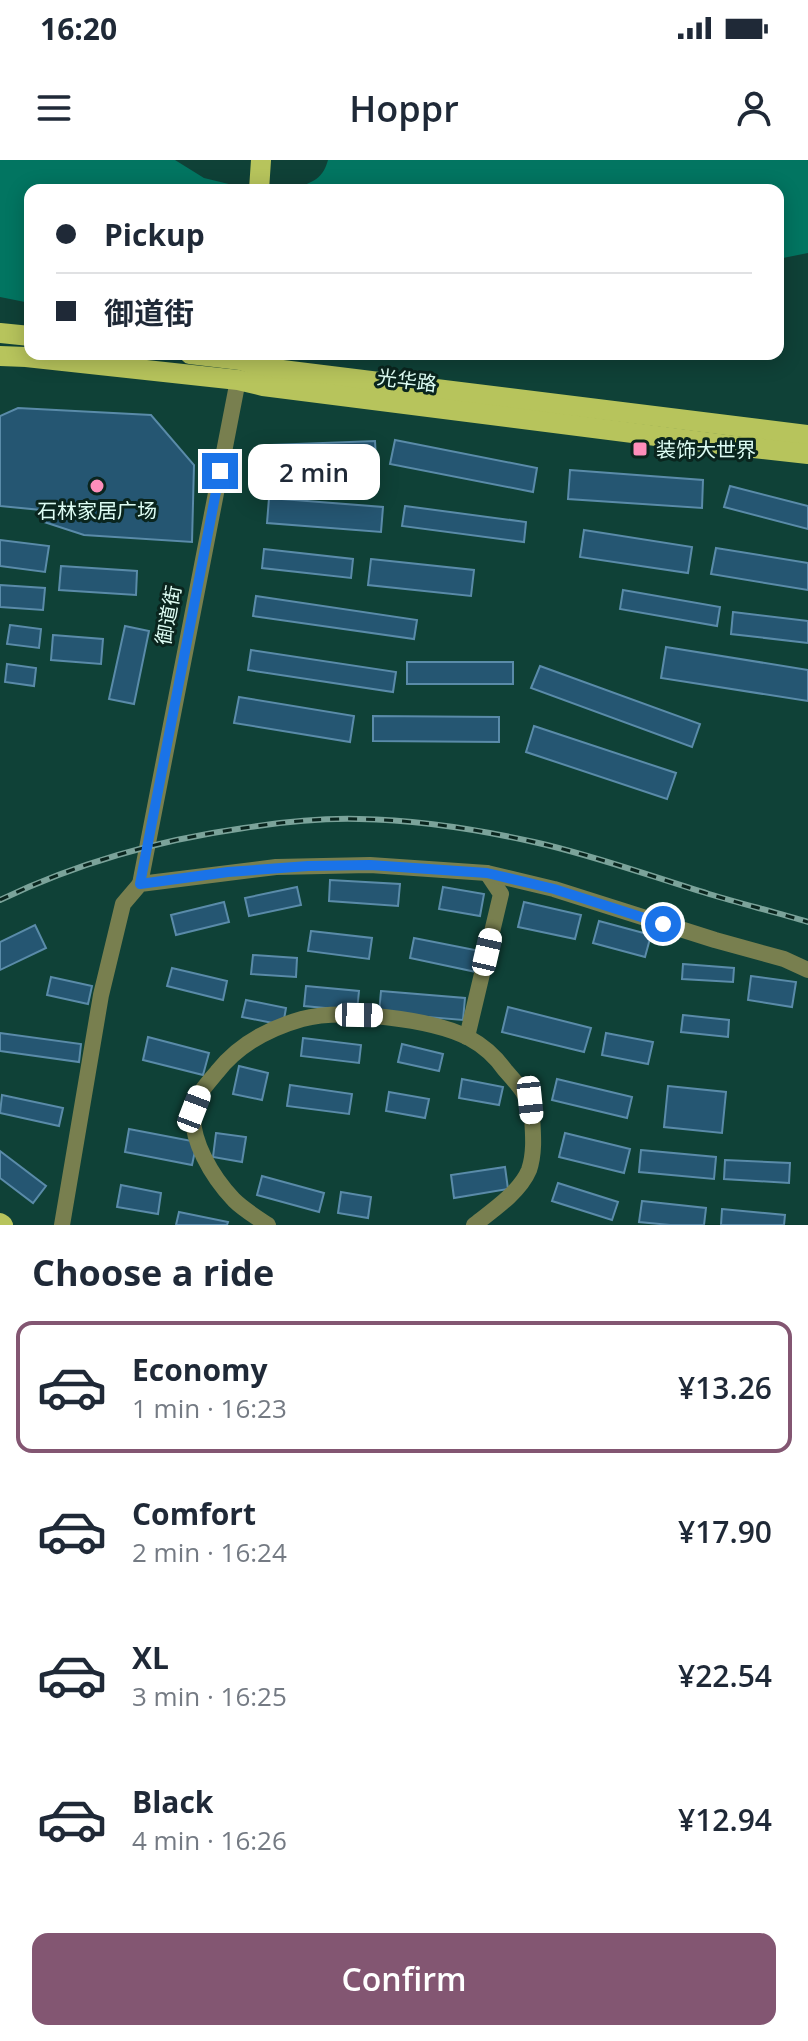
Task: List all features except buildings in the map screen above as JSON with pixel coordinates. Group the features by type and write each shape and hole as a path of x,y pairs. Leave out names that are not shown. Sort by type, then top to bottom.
{"main road":[{"path":"259,184 261,160"},
{"path":"0,333 24,335"},
{"path":"0,356 24,357"},
{"path":"106,360 239,365"},
{"name":"光华路","path":"217,360 808,435"},
{"name":"光华路","path":"239,365 263,386 808,454"}],"street":[{"name":"御道街","path":"140,884 239,365"},
{"path":"62,1225 101,995 123,904 140,884 292,867 370,865 487,873 554,889 784,959 808,970"},
{"path":"467,1037 501,894 487,873"},
{"path":"268,1225 235,1201 212,1172 197,1142 194,1109 200,1094 225,1061 259,1035 305,1018 340,1015 378,1016 426,1023 467,1037 494,1055 530,1100 534,1139 529,1170 509,1197 474,1225"}],"shaded area":[{"path":"0,160 175,160 204,178 229,184 24,184 24,302 0,297"},
{"path":"328,160 808,160 808,253 784,258 784,184 306,184 319,177"}],"railway":[{"path":"0,900 89,864 181,839 287,822 359,819 447,826 534,842 808,922"}],"place":[{"name":"装饰大世界","path":"640,449"},
{"name":"石林家居广场","path":"97,486"}],"route":[{"path":"220,471 140,884 276,867 370,865 487,873 554,889 663,924"}]}
